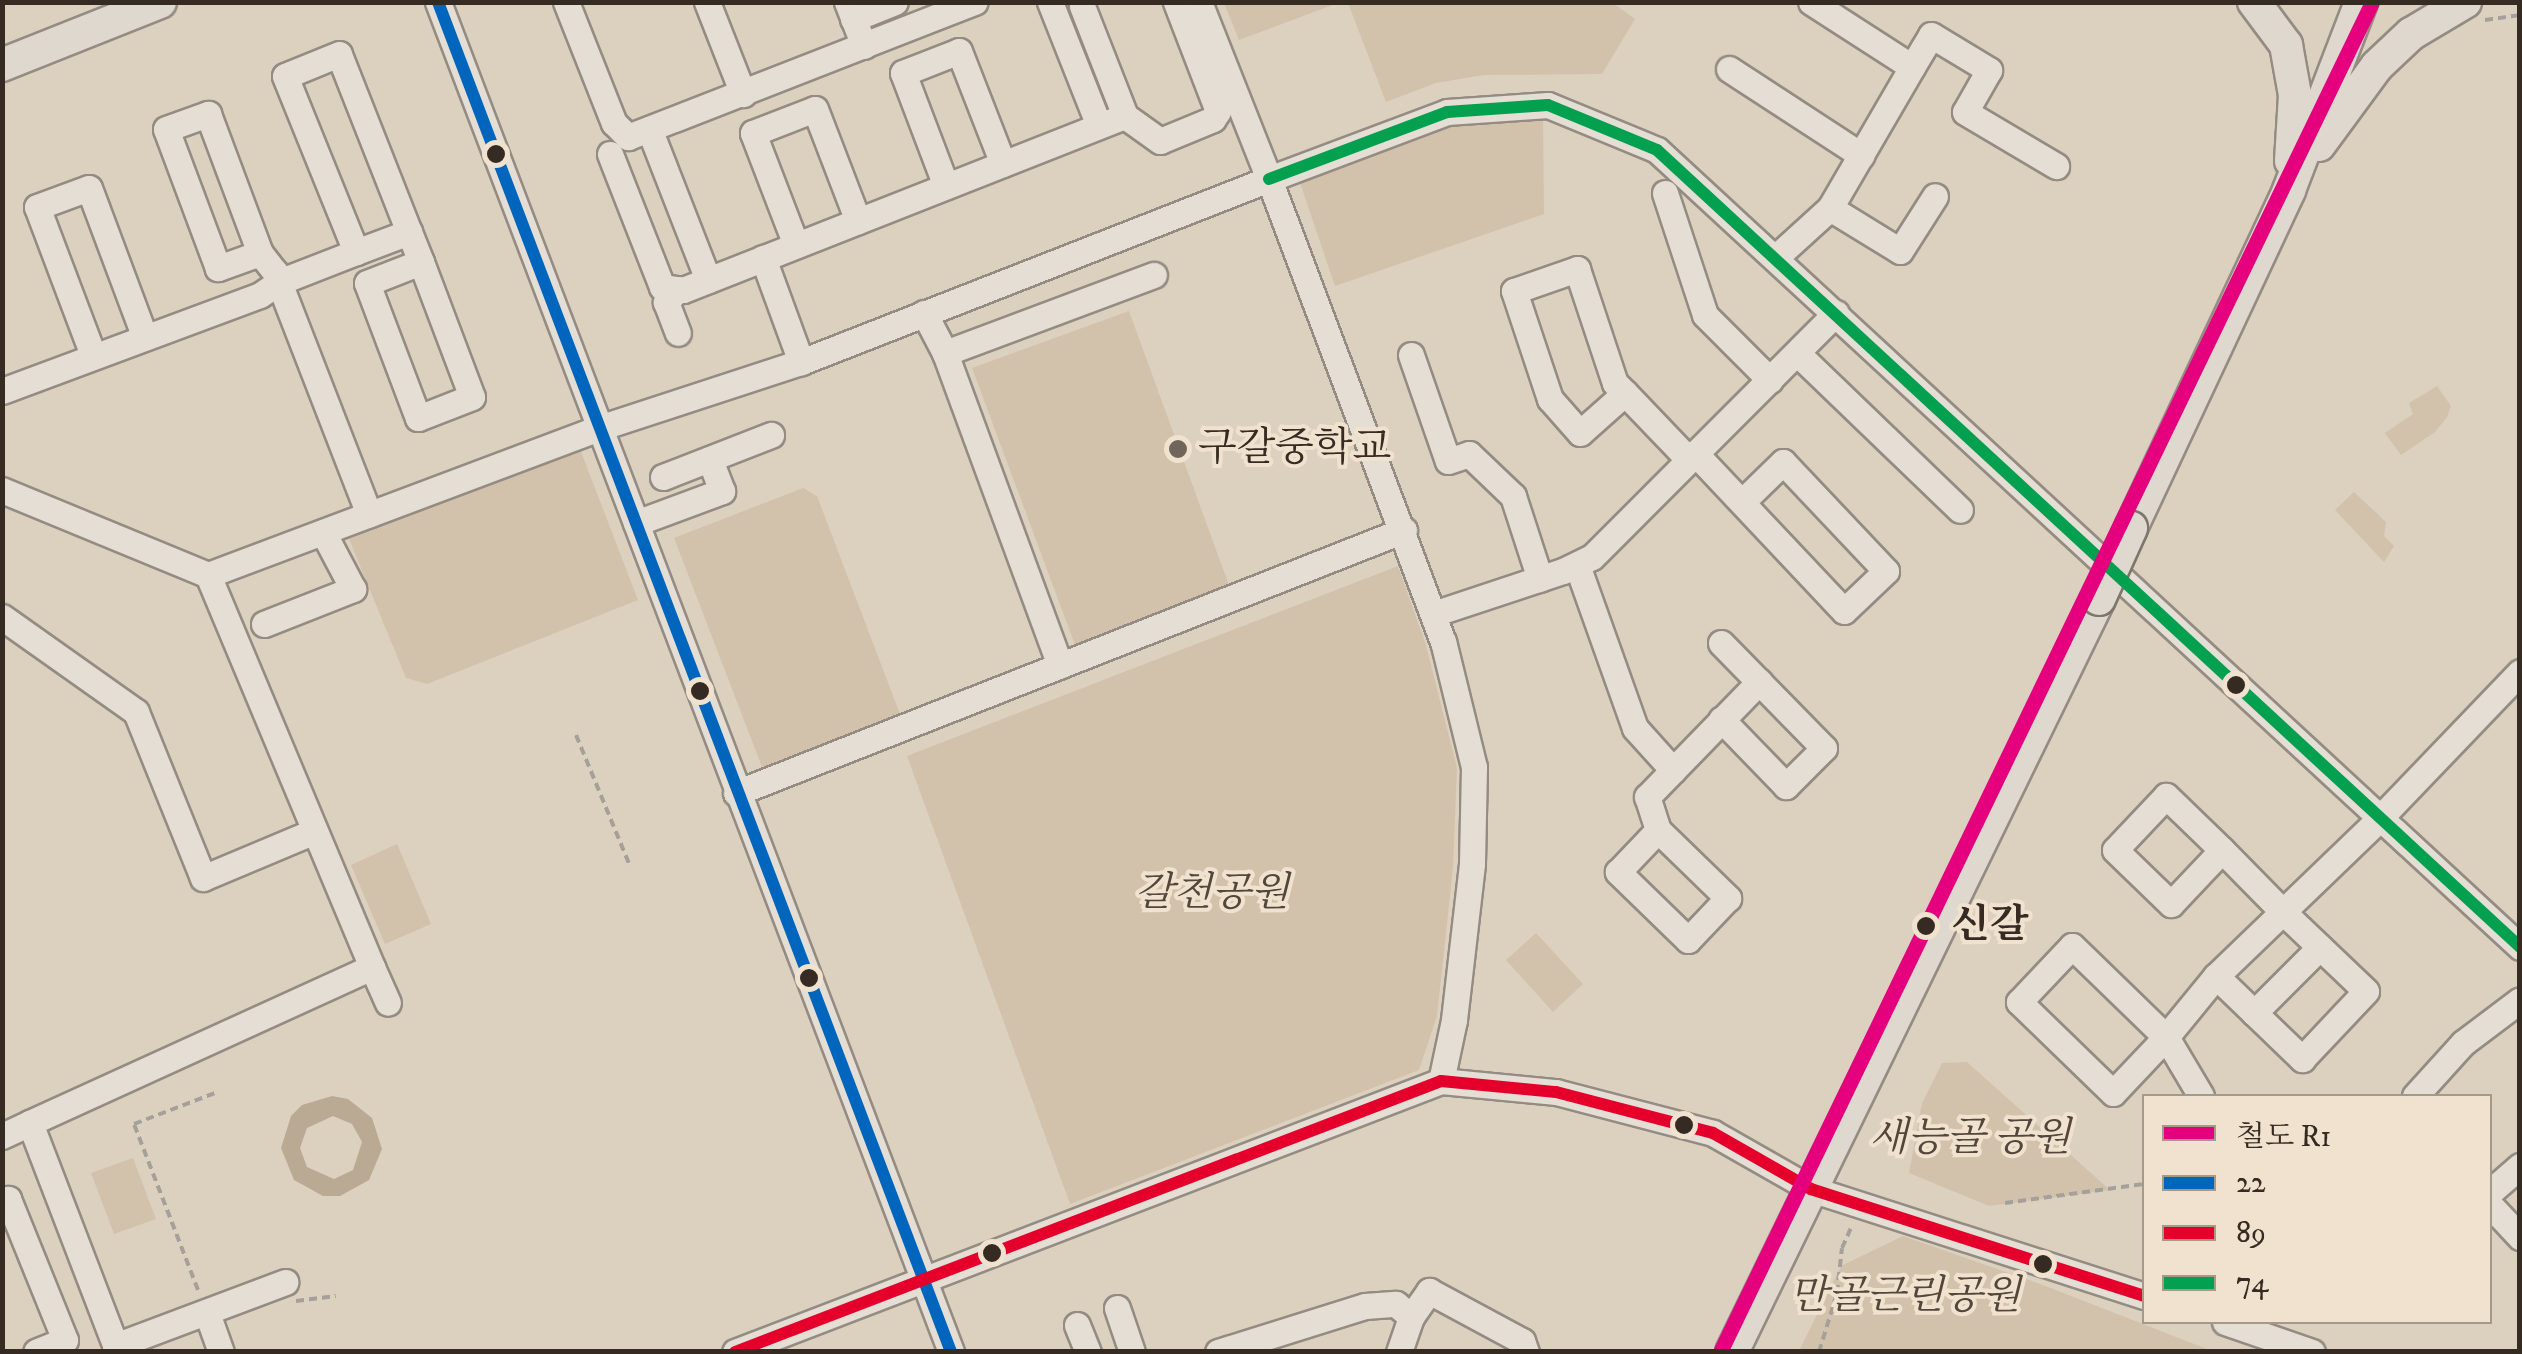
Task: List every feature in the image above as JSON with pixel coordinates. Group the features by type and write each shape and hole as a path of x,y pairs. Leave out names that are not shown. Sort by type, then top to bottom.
{"main road":[{"path":"2,44 105,2"},
{"path":"2,64 160,2"},
{"path":"2254,2 2286,45 2295,96 2289,190"},
{"path":"1732,1352 2099,599 2289,190 2361,2"},
{"path":"2289,190 2378,66 2412,34 2465,2"}],"street":[{"path":"438,2 952,1352"},
{"path":"566,2 614,123 628,137 975,2"},
{"path":"707,2 743,94"},
{"path":"864,46 850,11 895,2"},
{"path":"1050,2 1099,126"},
{"path":"1082,6 1125,116 1160,141 1212,119 1218,110 1176,2"},
{"path":"1199,2 1404,530 1433,614 1474,767 1472,864 1441,1081"},
{"path":"1811,2 1912,67"},
{"path":"1774,258 1830,208 1931,35 1989,70 1965,112 2056,166"},
{"path":"946,186 903,73 959,51 1003,164"},
{"path":"356,252 285,76 339,54 421,262 472,397 418,418 367,283 421,262"},
{"path":"1729,70 1861,155"},
{"path":"2,490 208,576 600,428 801,362 1447,112 1548,105 1657,150 2520,947"},
{"path":"796,245 753,133 815,109 858,221"},
{"path":"260,253 218,268 166,129 208,114 260,253 279,282 369,514"},
{"path":"610,154 662,287 678,289 1125,116"},
{"path":"650,131 708,280"},
{"path":"93,355 37,207 89,188 144,335"},
{"path":"1666,194 1705,315 1770,380"},
{"path":"1830,208 1900,251 1935,196"},
{"path":"2,391 144,335 260,296 279,282 409,232"},
{"path":"762,258 801,362"},
{"path":"1625,393 1580,433 1550,399 1514,291 1577,269 1615,382 1742,502 1844,611 1886,571 1783,462 1742,502"},
{"path":"945,354 1154,275"},
{"path":"678,289 666,302 678,333"},
{"path":"924,313 945,354 1060,666"},
{"path":"1433,614 1540,579 1592,557 1836,314"},
{"path":"1796,353 1960,510"},
{"path":"1411,355 1448,460 1469,454 1512,496 1540,579"},
{"path":"662,477 772,435"},
{"path":"636,522 722,492 710,459"},
{"path":"736,793 1404,530"},
{"path":"264,624 354,590 323,532"},
{"path":"1577,565 1635,728 1673,770"},
{"path":"208,576 388,1003"},
{"path":"2,617 136,712 203,878 315,832"},
{"path":"1721,642 1824,748 1786,786 1722,719"},
{"path":"2200,1094 2166,1038 2072,946 2019,1002 2113,1093 2166,1038 2216,976 2380,818 2520,672"},
{"path":"1658,830 1647,798 1759,682"},
{"path":"2216,976 2302,1059 2366,991 2222,850"},
{"path":"2254,1013 2320,947"},
{"path":"2,1136 372,967"},
{"path":"2417,1094 2463,1044 2520,1000"},
{"path":"735,1352 1441,1081 1519,1087 1618,1105 1713,1134 1810,1189 2142,1295"},
{"path":"30,1124 116,1349 285,1282"},
{"path":"2492,1190 2520,1166"},
{"path":"2,1202 8,1199 67,1346 36,1352"},
{"path":"2492,1208 2520,1237"},
{"path":"1399,1352 1411,1316 1429,1291 1522,1341 1526,1352"},
{"path":"1219,1351 1365,1306 1396,1304 1411,1316"},
{"path":"1117,1308 1132,1352"},
{"path":"207,1313 222,1352"},
{"path":"2233,1324 2302,1339"},
{"path":"1077,1325 1088,1352"}],"path":[{"path":"576,735 630,866"},
{"path":"207,1313 134,1124 214,1093"},
{"path":"2005,1203 2142,1184"},
{"path":"1819,1352 1837,1293 1842,1248 1861,1205"}],"green space":[{"path":"1224,3 1338,3 1239,40"},
{"path":"1348,3 1613,3 1635,19 1602,74 1484,75 1436,83 1386,102"},
{"path":"1543,113 1544,214 1335,286 1297,174 1451,119"},
{"path":"1129,311 1230,588 1075,645 972,368"},
{"path":"2437,386 2451,406 2447,417 2435,432 2401,455 2385,433 2413,414 2409,403"},
{"path":"580,449 638,600 427,684 406,678 349,539"},
{"path":"803,488 817,496 900,714 762,767 674,538"},
{"path":"2354,492 2386,522 2384,536 2394,546 2384,562 2335,510"},
{"name":"갈천공원","path":"1398,566 1426,645 1457,768 1453,868 1437,1016 1419,1070 1070,1204 907,756"},
{"path":"397,844 431,924 385,944 351,865"},
{"path":"1536,933 1583,984 1553,1012 1506,960"},
{"name":"새능골 공원","path":"1967,1062 2110,1190 1989,1206 1909,1173 1922,1103 1942,1063"},
{"path":"133,1158 156,1219 114,1234 91,1173"},
{"name":"만골근린공원","path":"1903,1236 2212,1351 1799,1351 1841,1266"}],"shaded area":[{"path":"332,1096 348,1099 372,1118 382,1149 369,1180 340,1196 323,1196 294,1180 281,1148 291,1116 302,1105","holes":["333,1116 352,1124 362,1142 353,1170 334,1179 307,1167 300,1148 307,1128"]}],"rail line":[{"name":"R1","path":"1720,1352 2372,2"}],"transit line":[{"name":"22","path":"438,2 951,1352"},
{"name":"74","path":"1269,179 1447,112 1548,105 1657,150 2520,947"},
{"name":"89","path":"735,1352 1441,1081 1556,1092 1713,1133 1811,1189 2142,1295"}],"place":[{"name":"구갈중학교","path":"1178,449"},
{"name":"신갈","path":"1926,926"}]}
